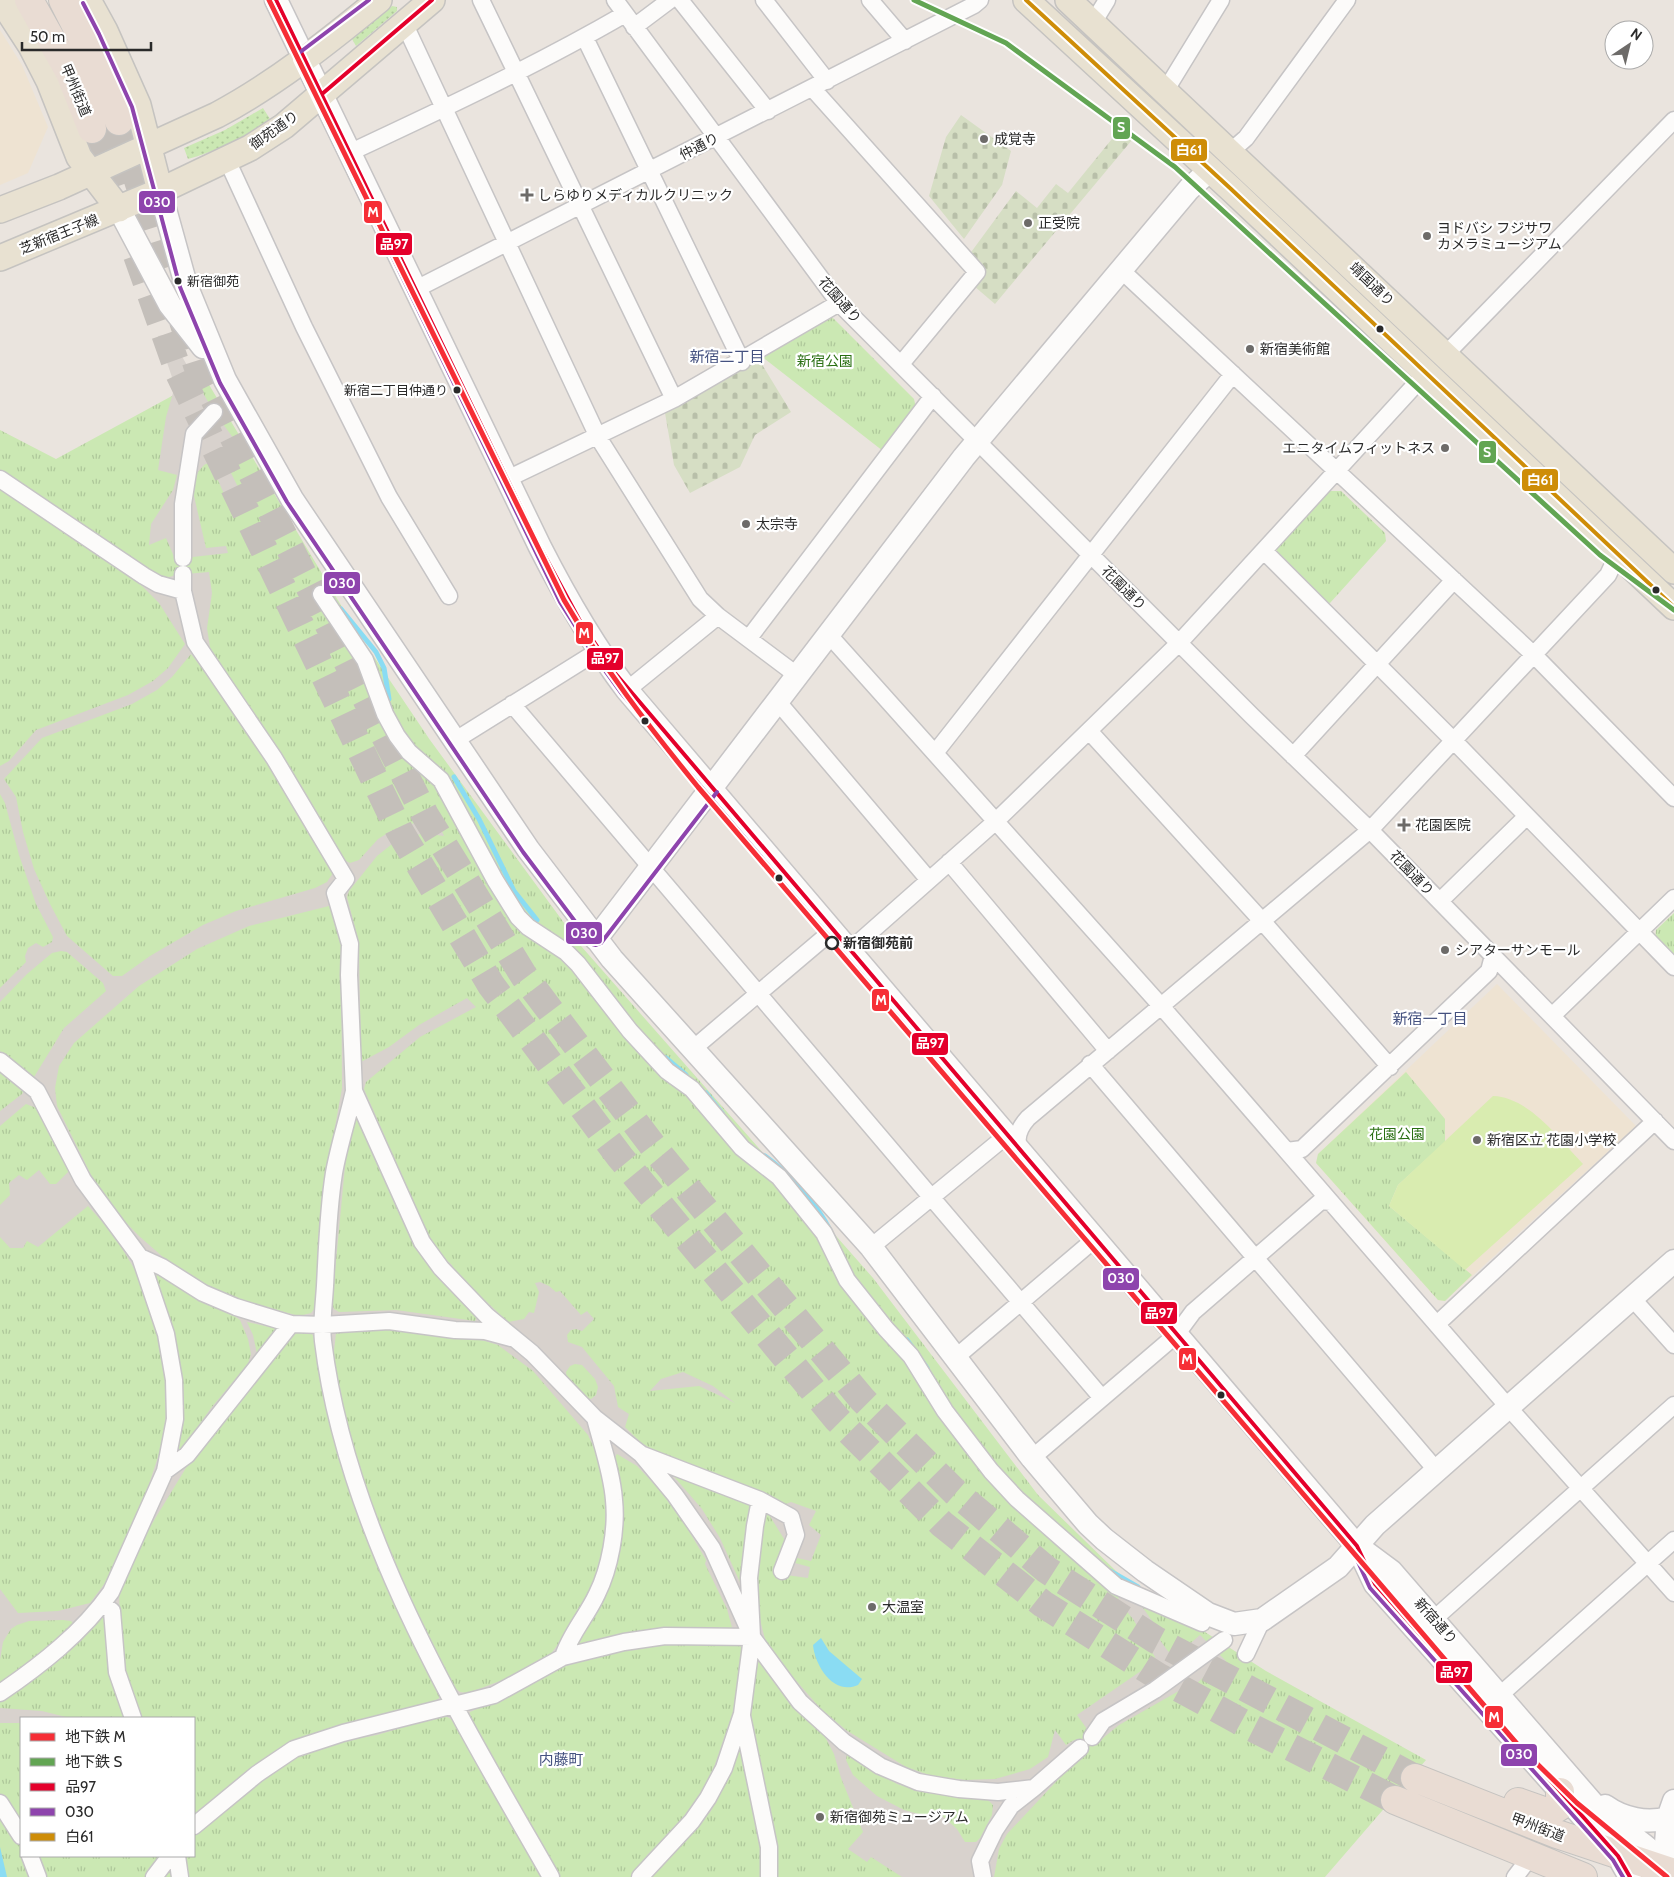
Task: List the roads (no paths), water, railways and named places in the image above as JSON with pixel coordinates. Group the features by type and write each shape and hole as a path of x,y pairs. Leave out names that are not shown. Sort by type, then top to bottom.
{"highway":[{"name":"甲州街道","path":"29,0 70,73 92,129"},
{"name":"甲州街道","path":"62,0 93,58 119,121"},
{"name":"甲州街道","path":"1568,1788 1560,1806 1549,1813 1494,1793 1415,1778 1624,1867 1668,1868"},
{"name":"甲州街道","path":"1395,1800 1523,1866 1583,1877"}],"main road":[{"path":"1,0 31,46 49,81 75,148 118,209"},
{"path":"88,0 105,31 134,96 160,191"},
{"path":"0,210 59,187 239,103 303,58 379,0"},
{"name":"御苑通り","path":"118,209 227,160 284,126 405,25 432,0"},
{"name":"靖国通り","path":"1026,0 1210,170 1674,608"},
{"name":"靖国通り","path":"1068,0 1164,93 1230,152 1446,354 1674,571"},
{"path":"1210,170 1230,152"},
{"name":"芝新宿王子線","path":"0,258 118,209"},
{"path":"1618,554 1630,529"}],"street":[{"name":"新宿通り","path":"276,0 566,599 598,651 627,690 1357,1546 1391,1571 1500,1695 1624,1867"},
{"path":"481,0 674,399"},
{"name":"花園通り","path":"615,0 715,138 840,303 1091,556 1370,830 1553,1015 1674,1141"},
{"path":"351,152 585,38 630,21 670,0"},
{"path":"680,0 768,111"},
{"path":"764,0 827,81"},
{"name":"仲通り","path":"416,289 827,81 974,5 980,0"},
{"path":"1093,23 1107,0"},
{"path":"1164,93 1221,0"},
{"path":"1230,152 1246,138 1347,0"},
{"path":"876,3 905,41"},
{"path":"405,25 598,437 700,599 718,616 798,676"},
{"path":"585,38 742,362"},
{"path":"813,88 977,272 901,364"},
{"path":"1446,354 1674,120"},
{"path":"227,160 304,327 389,497 449,596"},
{"path":"596,939 977,441 1189,189 1210,170"},
{"path":"160,191 186,285 220,369 292,499 528,849 612,959 871,1247 1032,1458 1088,1524 1120,1554 1208,1614 1234,1624 1256,1622 1338,1566 1376,1525 1674,1261"},
{"path":"118,209 170,305 220,369"},
{"path":"1121,270 1533,654 1674,798"},
{"path":"162,292 173,296 180,294 186,285"},
{"path":"507,479 674,399 742,362 840,303"},
{"path":"849,951 996,821 1180,643 1426,373"},
{"path":"935,753 1234,374"},
{"path":"749,638 933,396"},
{"path":"214,412 194,434 183,504 183,591 195,642 274,758 346,879 335,893 350,944 354,1091 334,1172 327,1247 323,1339 334,1400 350,1462 372,1527 428,1653 455,1706 551,1877"},
{"path":"0,478 144,576 158,584 183,591"},
{"path":"1264,551 1453,740 1674,967"},
{"path":"871,1247 932,1198 1013,1144 1022,1125 1090,1064 1162,1007 1370,830 1608,575 1618,554"},
{"path":"1293,756 1454,580"},
{"path":"321,594 365,660 385,714 397,736 409,752 441,780 495,880 518,917 528,927 566,952 578,964 630,1031 667,1070 692,1089 742,1148 779,1177 824,1234 847,1280 886,1329 911,1356 944,1411 991,1471 1017,1499 1116,1586 1202,1623"},
{"path":"627,690 718,616"},
{"path":"829,635 1162,1007 1509,1408 1674,1593"},
{"path":"454,741 598,651"},
{"path":"778,702 929,880"},
{"path":"512,704 1102,1398"},
{"path":"1090,732 1263,922 1390,1067"},
{"path":"1440,901 1527,816"},
{"path":"949,862 1108,1051"},
{"path":"1553,1015 1674,898"},
{"path":"694,1048 832,931"},
{"path":"1287,1151 1302,1149 1390,1067 1489,971 1493,956"},
{"path":"0,1061 37,1091 83,1180 140,1257 166,1334 174,1380 175,1419 166,1471 124,1566 102,1604 46,1661 0,1693"},
{"path":"1090,1064 1437,1471"},
{"path":"354,1091 422,1242 461,1289 488,1316 532,1353 595,1418 641,1454 675,1495 712,1548 752,1637 800,1702 844,1742 880,1766 918,1782 959,1789 998,1792 1034,1788"},
{"path":"1436,1324 1655,1121"},
{"path":"1032,1458 1176,1335 1193,1312 1321,1201 1331,1202"},
{"path":"955,1358 1095,1239"},
{"path":"140,1257 162,1266 203,1293 236,1307 291,1324 324,1325 389,1321 455,1330 485,1331 516,1340"},
{"path":"1632,1298 1674,1345"},
{"path":"166,1471 187,1455 291,1324"},
{"path":"1434,1619 1674,1405"},
{"path":"563,1658 567,1644 598,1594 606,1573 612,1534 614,1501 595,1418"},
{"path":"641,1454 760,1500 791,1518 796,1535 782,1572"},
{"path":"640,1877 692,1821 708,1798 724,1768 742,1714 752,1637 749,1578 760,1500"},
{"path":"1500,1695 1674,1540"},
{"name":"新宿通り","path":"1357,1546 1376,1584 1568,1788 1601,1813 1617,1828 1654,1852 1668,1868"},
{"path":"102,1604 112,1611 117,1672 134,1717"},
{"path":"195,1825 257,1774 294,1749 343,1733 494,1695 563,1658 624,1642 665,1636 752,1637"},
{"path":"983,1877 980,1861 995,1830 1011,1806 1086,1742 1103,1721 1155,1690 1224,1640"},
{"path":"742,1714 769,1847 769,1877"},
{"path":"1568,1788 1619,1815 1633,1819 1656,1821 1671,1809"},
{"path":"0,1802 20,1834"},
{"path":"1668,1868 1671,1809"},
{"path":"30,1857 38,1877"},
{"path":"154,1877 169,1857"},
{"path":"177,1857 180,1877"}],"water":[{"path":"821,1638 829,1651 862,1679 858,1685 841,1686 827,1677 818,1662 813,1645"},
{"path":"0,1847 7,1877 0,1877"}],"waterway":[{"path":"341,609 376,652 384,668 389,699"},
{"path":"454,777 479,819 514,891 537,920"},
{"path":"666,1058 686,1075"},
{"path":"706,1093 722,1113"},
{"path":"765,1156 802,1190 818,1210 830,1230"},
{"path":"907,1340 927,1368"},
{"path":"1110,1571 1138,1587"}],"tunnel":[{"path":"119,121 197,365 425,815 524,976 659,1154 862,1399 955,1492 1047,1570 1156,1640 1415,1778"},
{"path":"92,129 113,188"},
{"path":"137,255 179,373 399,830 491,985 620,1157 837,1419 942,1524 1043,1604 1159,1677 1245,1724 1395,1800"}],"metro line":[{"name":"M","path":"269,0 564,600 594,649 644,719 698,787 1518,1745 1577,1803 1667,1877"},
{"name":"S","path":"914,0 1006,43 1175,167 1600,555 1674,610"}],"place":[{"name":"成覚寺","path":"984,139"},
{"name":"しらゆりメディカルクリニック","path":"527,195"},
{"name":"正受院","path":"1028,223"},
{"name":"ヨドバシ フジサワ カメラミュージアム","path":"1427,236"},
{"name":"新宿御苑","path":"178,281"},
{"name":"新宿美術館","path":"1250,349"},
{"name":"新宿二丁目仲通り","path":"457,390"},
{"name":"エニタイムフィットネス","path":"1445,448"},
{"name":"太宗寺","path":"746,524"},
{"name":"花園医院","path":"1404,825"},
{"name":"新宿御苑前","path":"832,943"},
{"name":"シアターサンモール","path":"1445,950"},
{"name":"新宿区立 花園小学校","path":"1477,1140"},
{"name":"大温室","path":"872,1607"},
{"name":"新宿御苑ミュージアム","path":"820,1817"}],"district":[{"name":"新宿二丁目","path":"727,357"},
{"name":"新宿一丁目","path":"1430,1019"},
{"name":"内藤町","path":"561,1760"}],"park label":[{"name":"新宿公園","path":"825,361"},
{"name":"花園公園","path":"1397,1134"}]}
